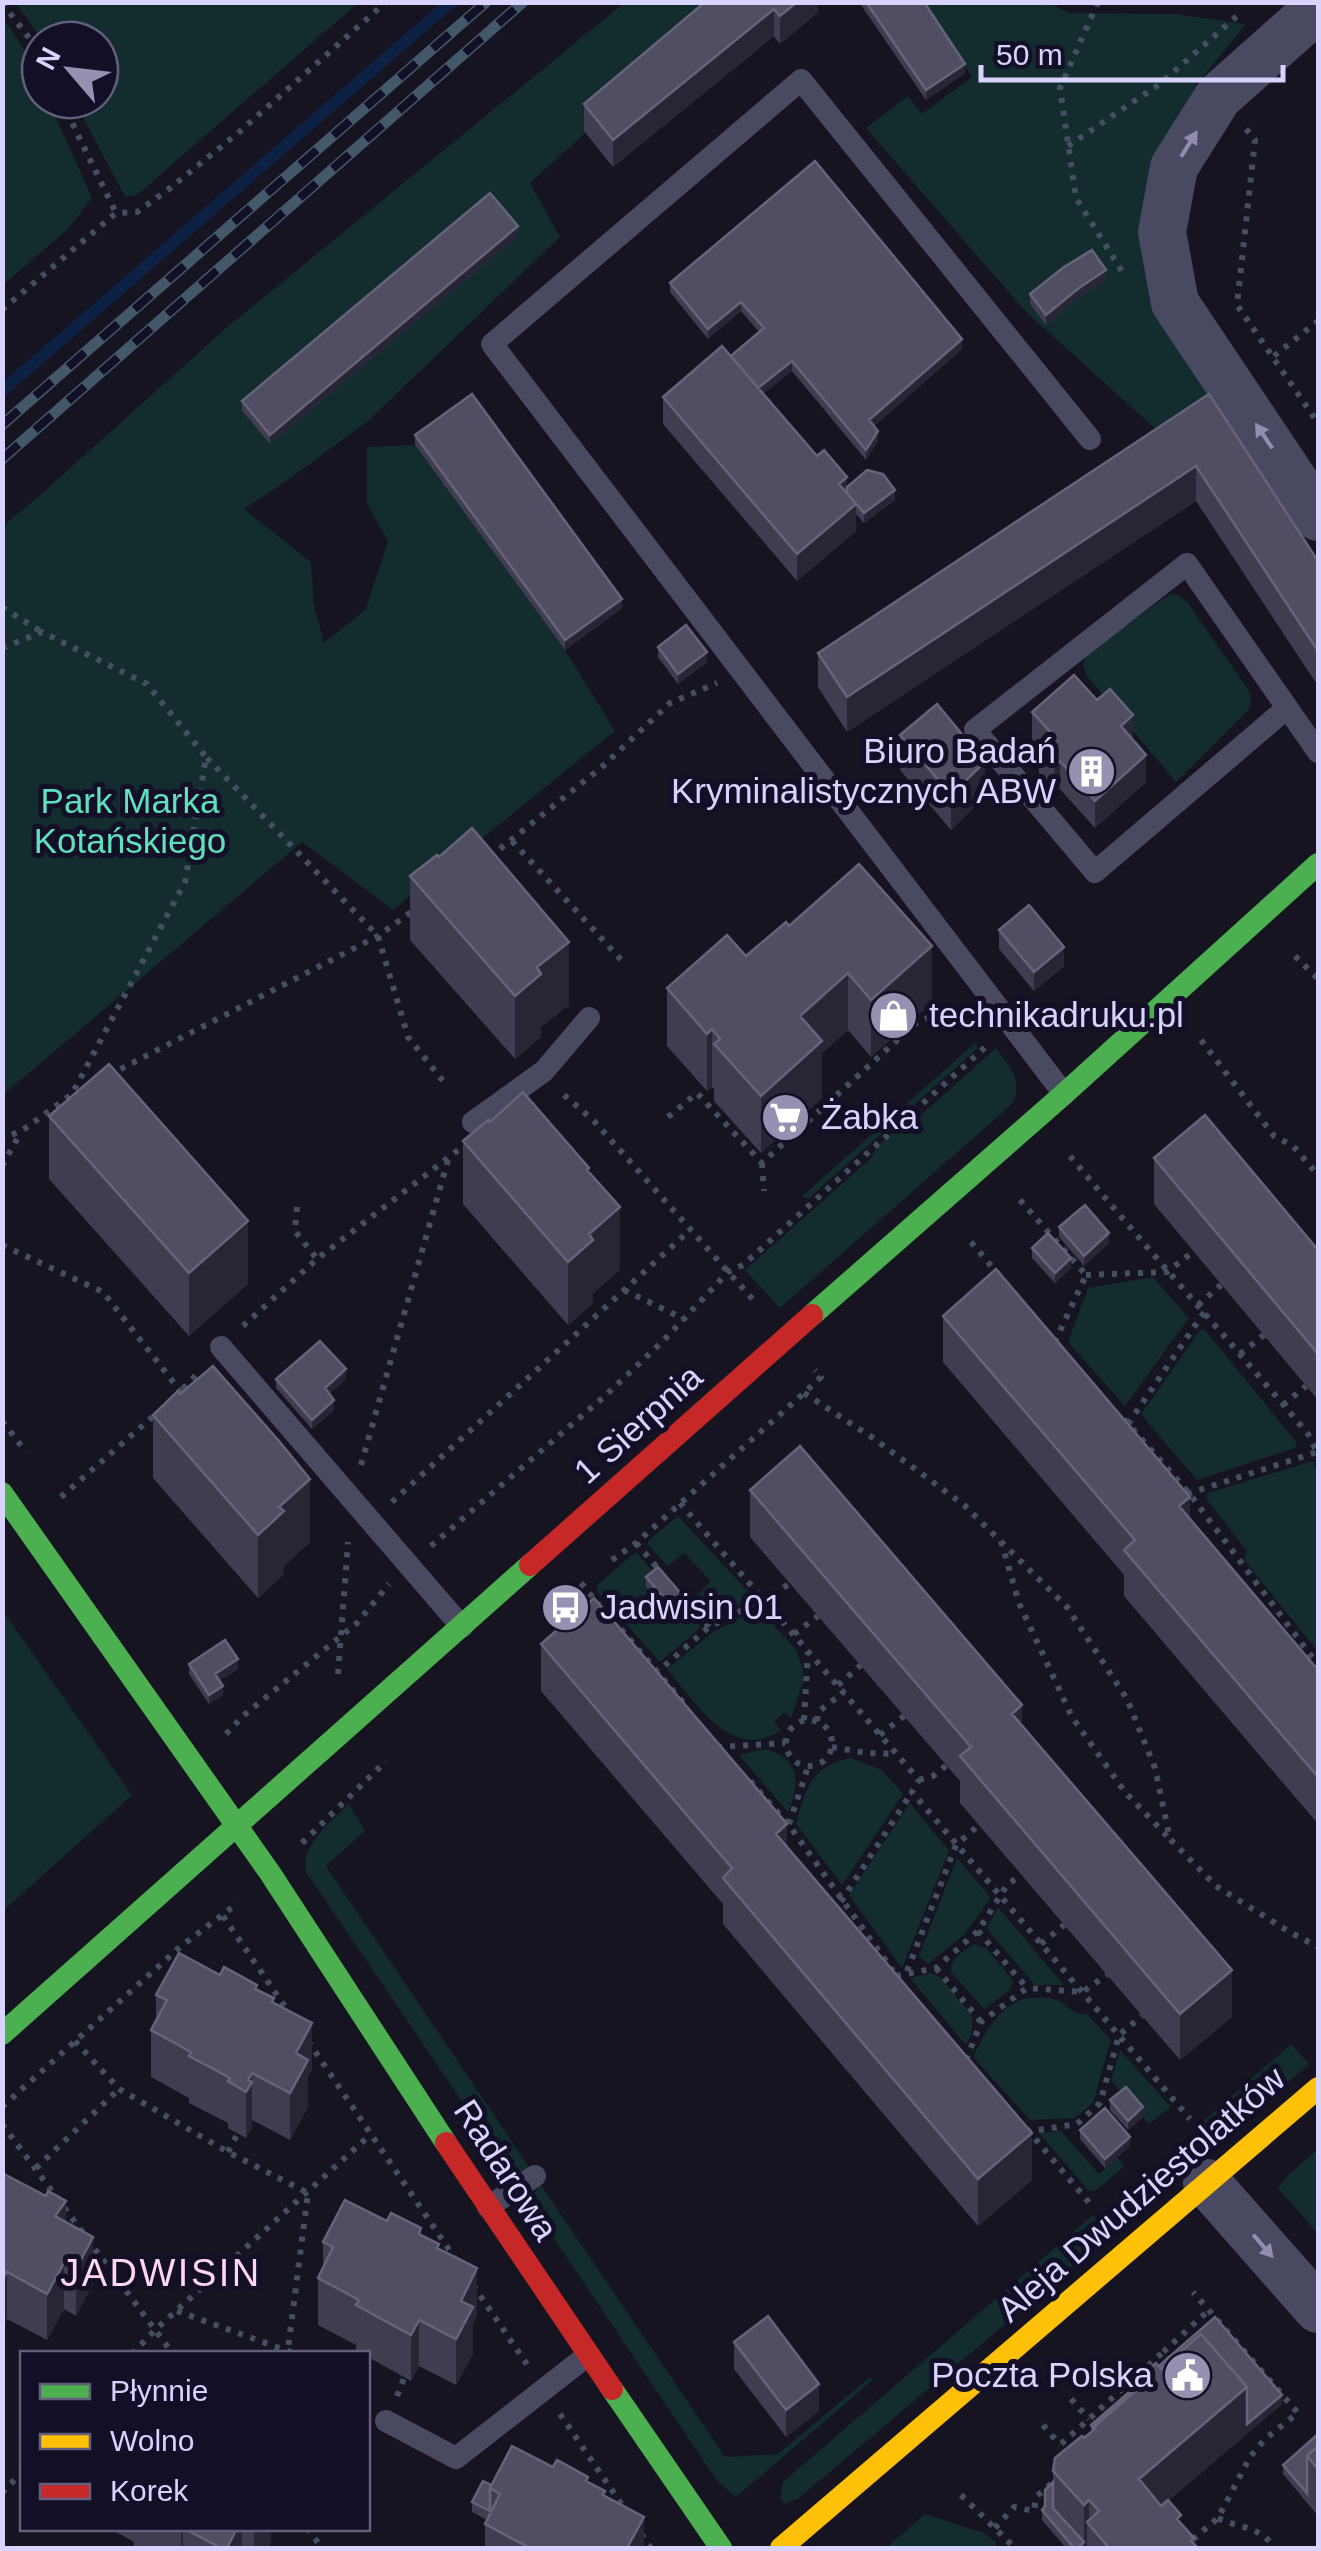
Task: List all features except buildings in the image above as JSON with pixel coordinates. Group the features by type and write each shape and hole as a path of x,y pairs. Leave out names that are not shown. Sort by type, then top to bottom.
{"street":[{"path":"1318,8 1218,97 1174,167 1162,232 1176,303 1318,517"},
{"name":"1 Sierpnia","path":"2,2034 1064,1094 1318,864"},
{"name":"Radarowa","path":"2,1493 238,1826 488,2208 722,2548"},
{"name":"Aleja Dwudziestolatków","path":"781,2548 1318,2088"},
{"path":"1207,2183 1318,2309"}],"lane":[{"path":"1064,1094 492,344 801,80 1090,440"},
{"path":"1288,708 1095,872 975,730 1187,564 1288,708 1318,752"},
{"path":"472,1131 544,1070 588,1018"},
{"path":"220,1346 462,1627"},
{"path":"488,2208 535,2176"},
{"path":"386,2421 456,2458 588,2355"}],"path":[{"path":"2,2 20,26"},
{"path":"2,310 116,212 137,212 169,190 386,2"},
{"path":"1098,2 1060,88 1076,198 1124,275"},
{"path":"1068,146 1161,83 1239,14"},
{"path":"1218,97 1256,140 1237,304 1318,423"},
{"path":"71,120 116,212"},
{"path":"1274,356 1318,320"},
{"path":"2,608 147,684 206,757 378,936 408,1037 442,1082"},
{"path":"2,648 42,632"},
{"path":"486,860 603,766 670,703 742,673"},
{"path":"72,1094 185,882 206,757"},
{"path":"512,841 625,964"},
{"path":"106,1077 378,936 418,908"},
{"path":"1295,956 1318,979"},
{"path":"762,1163 916,1023 960,1004"},
{"path":"220,1741 243,1716 340,1638 410,1564 606,1395 728,1272 743,1265 1010,1024"},
{"path":"1200,1040 1274,1136 1293,1146 1318,1176"},
{"path":"2,1139 23,1130 72,1094 90,1086"},
{"path":"560,1090 594,1121 762,1310"},
{"path":"668,1117 696,1093 762,1163 764,1192"},
{"path":"2,1166 23,1130"},
{"path":"26,1527 181,1392 220,1346 317,1259 448,1159 472,1131"},
{"path":"1070,1156 1284,1405 1318,1453 1188,1493 1176,1502"},
{"path":"334,1740 352,1498 448,1159"},
{"path":"1020,1200 1086,1275"},
{"path":"297,1207 295,1231 317,1259"},
{"path":"371,1520 690,1230"},
{"path":"971,1242 1008,1284"},
{"path":"2,1246 103,1292 181,1392"},
{"path":"1086,1275 1167,1272 1194,1252"},
{"path":"1049,1352 1086,1275"},
{"path":"1128,1424 1202,1308 1222,1286"},
{"path":"624,1290 684,1318"},
{"path":"1044,1327 1068,1354"},
{"path":"1240,1354 1264,1335"},
{"path":"608,1563 636,1543 821,1377"},
{"path":"1284,1405 1306,1386"},
{"path":"804,1393 964,1504 1067,1607 1127,1699 1156,1768 1170,1838"},
{"path":"1112,1427 1122,1418 1128,1424 1188,1493 1317,1661"},
{"path":"680,1503 919,1780"},
{"path":"1001,1540 1019,1604 1072,1717 1125,1792 1216,1886 1318,1947"},
{"path":"636,1543 709,1627"},
{"path":"1240,1579 1247,1571"},
{"path":"594,1573 580,1583 606,1613"},
{"path":"647,1680 709,1627 790,1583"},
{"path":"794,1634 818,1616"},
{"path":"619,1628 696,1717"},
{"path":"804,1720 808,1650"},
{"path":"806,1709 818,1716 830,1734 832,1747 820,1763 808,1766 794,1762 787,1750 785,1743 791,1728 818,1716 861,1666"},
{"path":"880,1735 904,1716"},
{"path":"708,1732 733,1762"},
{"path":"711,1754 720,1747 785,1743"},
{"path":"832,1747 896,1754"},
{"path":"828,1915 842,1900 919,1780 933,1776 946,1765"},
{"path":"774,1830 787,1823 808,1766"},
{"path":"746,1776 787,1823 900,1981 891,1990"},
{"path":"912,1792 1190,2119"},
{"path":"907,1972 956,1845 979,1825"},
{"path":"896,1976 936,1968 978,1930 1007,1885 1021,1875"},
{"path":"2,2106 180,1947 242,1898"},
{"path":"223,1916 297,2025"},
{"path":"1041,1944 1064,1925"},
{"path":"978,1930 1027,1988"},
{"path":"936,1968 981,2022"},
{"path":"956,2064 963,2056 966,2060 981,2022 1027,1988 1082,1992 1107,1974"},
{"path":"1020,2138 1028,2130 1077,2124 1100,2103 1119,2035 1142,2016"},
{"path":"75,2041 118,2090 308,2193"},
{"path":"308,2041 630,2516"},
{"path":"36,2168 118,2090"},
{"path":"1016,2116 1091,2205"},
{"path":"2,2124 171,2351"},
{"path":"228,2152 238,2133"},
{"path":"135,2351 371,2134"},
{"path":"177,2312 292,2351 308,2193"},
{"path":"66,2232 73,2219"},
{"path":"1183,2548 1218,2518 1250,2458 1265,2439 1298,2413 1194,2292"},
{"path":"1060,2445 1209,2310"},
{"path":"1206,2329 1216,2319"},
{"path":"1162,2354 1171,2363 1183,2348"},
{"path":"1125,2387 1134,2397"},
{"path":"1072,2399 1089,2419"},
{"path":"1042,2425 1075,2462"},
{"path":"2,2493 20,2474"},
{"path":"995,2528 1014,2507 1034,2510 1036,2497 1062,2474"},
{"path":"961,2495 1015,2548"},
{"path":"1218,2518 1233,2526 1256,2530 1268,2537 1274,2548"},
{"path":"640,2532 651,2548"},
{"path":"1002,2548 1006,2538"}],"green space":[{"path":"16,3 358,3 137,195 125,197 85,120 120,120 120,20 28,20"},
{"name":"Park Marka Kotańskiego","path":"624,3 720,3 657,50 581,137 530,183 560,237 368,421 244,509 311,562 314,606 324,643 366,609 388,541 367,503 367,447 415,445 565,650 615,731 393,910 302,842 3,1095 3,526 226,328"},
{"path":"924,3 1049,3 1069,13 1176,14 1246,24 1196,85 1149,184 1144,269 1211,397 1170,442 1026,312 866,128 908,96 922,114 972,77"},
{"path":"2,17 20,43 20,120 57,120 92,198 68,229 3,285"},
{"path":"1170,594 1187,602 1251,698 1249,709 1176,782 1086,675 1083,664 1087,653"},
{"path":"975,1043 978,1048 809,1198 801,1197"},
{"path":"996,1048 1016,1082 1011,1105 780,1308 745,1270 871,1158 891,1133 919,1117"},
{"path":"1153,1277 1189,1318 1125,1406 1068,1342 1088,1288"},
{"path":"1200,1330 1205,1330 1297,1443 1295,1448 1197,1480 1143,1417 1142,1413"},
{"path":"1313,1461 1318,1474 1316,1649 1244,1560 1247,1551 1207,1500 1207,1493"},
{"path":"678,1516 754,1598 710,1620 692,1600 711,1581 684,1553 668,1566 648,1545"},
{"path":"636,1552 658,1577 672,1617 684,1607 701,1627 660,1662 597,1591 597,1585"},
{"path":"758,1608 795,1648 804,1680 791,1718 784,1712 774,1722 781,1730 763,1738 746,1739 716,1725 667,1669 713,1632"},
{"path":"3,1611 132,1795 2,1911"},
{"path":"764,1749 785,1758 794,1772 795,1791 788,1812 739,1755"},
{"path":"851,1758 882,1770 903,1794 842,1885 796,1824 812,1780 827,1767"},
{"path":"910,1803 949,1851 902,1968 849,1895"},
{"path":"349,1804 365,1831 326,1866 531,2170 515,2179 306,1872 307,1853 312,1844"},
{"path":"957,1858 991,1898 964,1935 928,1964 919,1956"},
{"path":"998,1907 1064,1985 1035,1985 991,1934 987,1928"},
{"path":"974,1944 986,1948 1013,1980 1010,1990 984,2009 951,1972 955,1959"},
{"path":"931,1973 941,1978 972,2016 972,2033 966,2045 910,1978"},
{"path":"1026,1998 1051,1998 1074,2012 1088,2015 1111,2040 1093,2103 1075,2118 1030,2120 973,2057 991,2025 1010,2005"},
{"path":"1291,2044 1309,2064 1212,2149 1194,2129"},
{"path":"1120,2050 1171,2107 1149,2124 1111,2080"},
{"path":"1061,2131 1099,2174 1117,2157 1125,2166 1095,2191 1088,2190 1039,2133"},
{"path":"1318,2149 1318,2234 1278,2188"},
{"path":"541,2185 725,2457 778,2454 870,2377 873,2380 736,2497 718,2482 530,2203 529,2198"},
{"path":"1093,2215 1112,2234 799,2498 785,2504 780,2498 783,2482"},
{"path":"925,2514 984,2533 997,2543 995,2548 886,2548"}],"waterway":[{"path":"2,391 451,2"}],"railway":[{"path":"2,425 486,2"},
{"path":"2,459 523,2"}],"traffic: fast":[{"path":"812,1315 1318,864"},
{"path":"2,1493 270,1873 446,2143"},
{"path":"2,2034 530,1565"},
{"path":"612,2389 721,2548"}],"traffic: slow":[{"path":"781,2548 1318,2088"}],"traffic: jam":[{"path":"530,1565 812,1315"},
{"path":"446,2143 612,2389"}],"place":[{"name":"Biuro Badań Kryminalistycznych ABW","path":"1091,771"},
{"name":"technikadruku.pl","path":"894,1015"},
{"name":"Żabka","path":"786,1117"},
{"name":"Jadwisin 01","path":"565,1607"},
{"name":"Poczta Polska","path":"1188,2375"}],"district":[{"name":"JADWISIN","path":"161,2273"}]}
